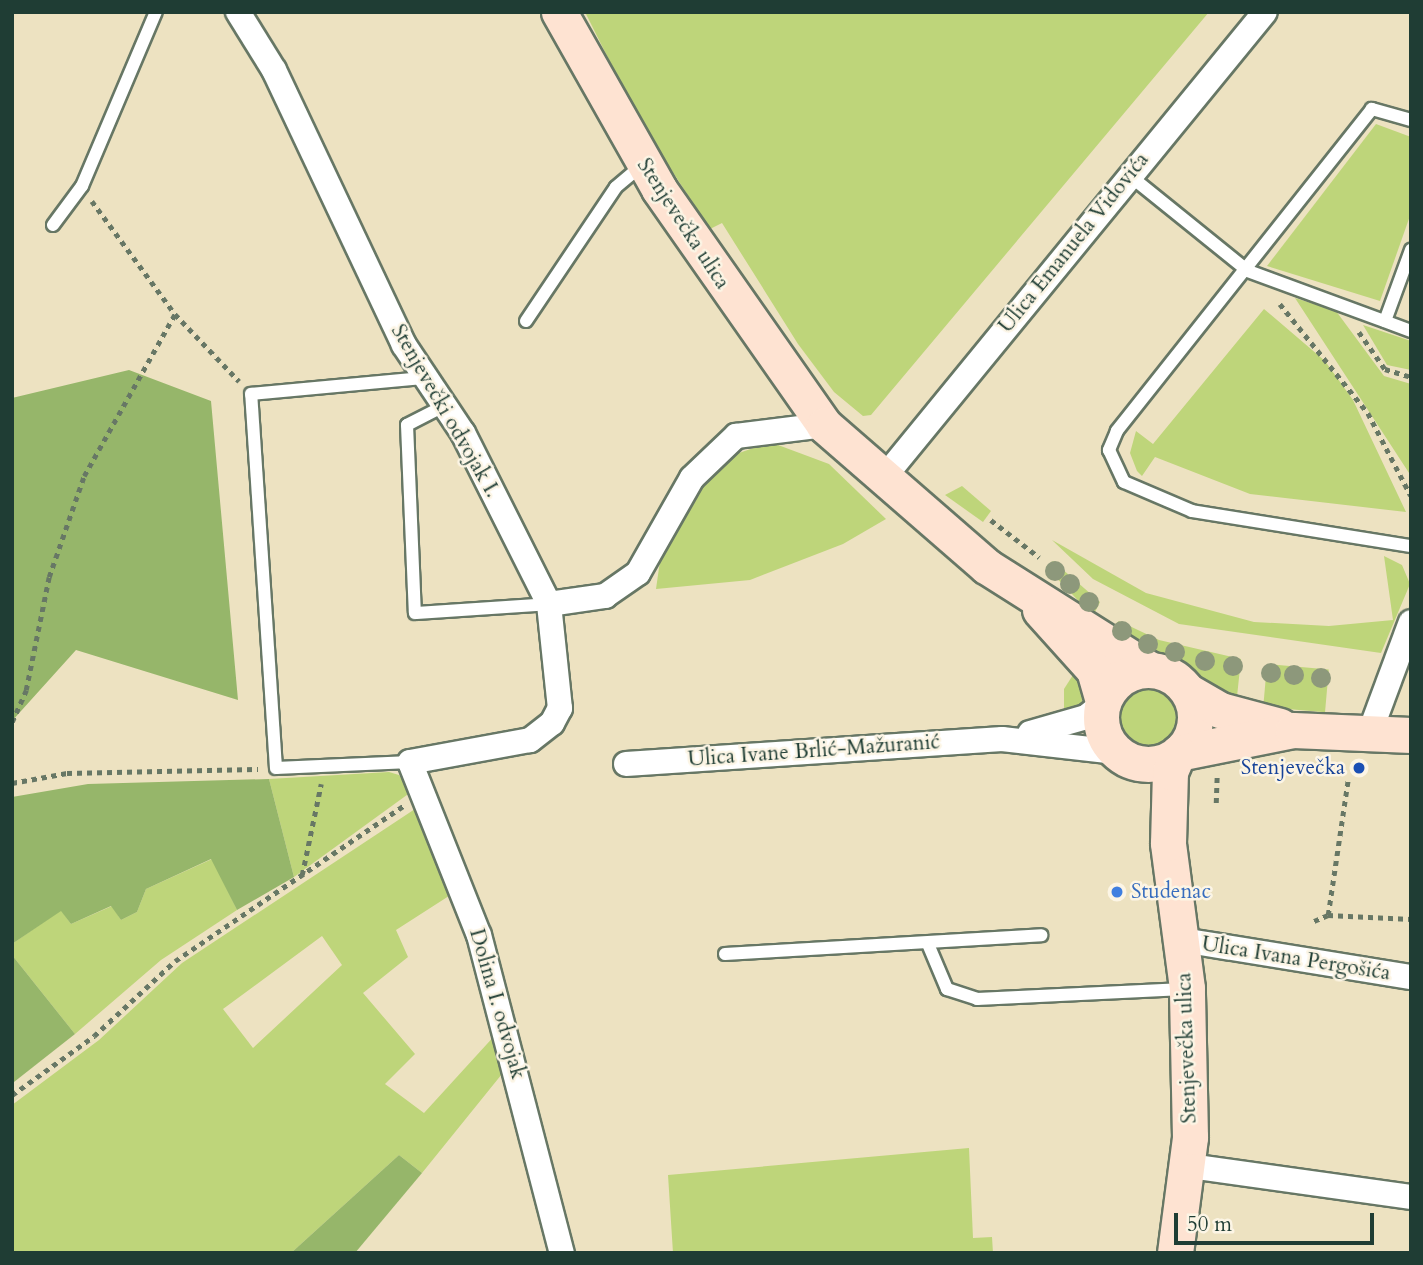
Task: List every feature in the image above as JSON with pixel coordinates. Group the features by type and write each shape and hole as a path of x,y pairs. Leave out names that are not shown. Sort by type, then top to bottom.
{"street":[{"name":"Stenjevečki odvojak I.","path":"238,12 274,71 422,378 440,408 463,433 549,604 560,708 530,740 410,762"},
{"name":"Stenjevečka ulica","path":"559,12 643,164 824,425 1029,596 1094,670 1103,703"},
{"name":"Ulica Emanuela Vidovića","path":"886,475 1265,12"},
{"path":"549,604 605,596 638,573 692,478 736,436 824,425"},
{"name":"Stenjevečka ulica","path":"1029,596 1069,614 1149,669"},
{"path":"1370,732 1411,622"},
{"path":"1293,730 1220,710 1189,692 1171,676 1149,669 1119,679 1103,703 1102,728 1122,756 1157,764 1178,753 1293,730 1411,735"},
{"path":"1178,753 1196,721 1189,692"},
{"name":"Ulica Ivane Brlić-Mažuranić","path":"626,764 1002,739 1055,728 1103,703"},
{"name":"Ulica Ivane Brlić-Mažuranić","path":"1002,739 1122,756"},
{"name":"Stenjevečka ulica","path":"1175,1253 1190,1166 1187,988 1168,843 1170,772 1178,753"},
{"name":"Stenjevečka ulica","path":"1122,756 1147,785 1168,843"},
{"name":"Dolina I. odvojak","path":"410,762 479,935 562,1253"},
{"name":"Ulica Ivana Pergošića","path":"1182,940 1411,977"},
{"path":"1190,1166 1411,1197"}],"lane":[{"path":"53,225 82,186 156,12"},
{"path":"1411,120 1372,109 1248,271 1117,431 1111,463 1124,482 1192,511 1411,546"},
{"path":"526,321 617,187 643,164"},
{"path":"1129,175 1248,271 1411,331"},
{"path":"1385,321 1411,250"},
{"path":"410,762 276,768 251,394 422,378"},
{"path":"440,408 407,425 415,612 549,604"},
{"path":"724,954 928,944 1041,935"},
{"path":"928,944 947,989 977,999 1187,988"}],"path":[{"path":"82,186 175,314 251,394"},
{"path":"1248,271 1339,372 1388,446 1411,496"},
{"path":"1342,306 1385,369 1411,377"},
{"path":"12,722 26,690 49,577 84,476 175,314"},
{"path":"990,520 1039,557"},
{"path":"302,876 325,766"},
{"path":"12,783 67,773 276,768"},
{"path":"1328,915 1348,780"},
{"path":"1216,783 1216,803"},
{"path":"12,1095 94,1036 175,961 421,793"},
{"path":"1314,921 1328,915 1411,919"}],"green space":[{"path":"585,12 1209,12 871,415 863,416 834,392 798,344 722,223 710,229 640,122"},
{"path":"1376,124 1411,137 1411,213 1380,301 1267,266"},
{"path":"1295,298 1336,311 1384,376 1411,384 1411,476"},
{"path":"1264,309 1325,361 1353,400 1406,512 1250,494 1155,457 1142,476 1137,471 1130,453 1136,431 1153,444"},
{"path":"1363,325 1411,341 1411,370 1387,365"},
{"path":"129,370 211,401 238,700 76,650 12,721 12,398"},
{"path":"770,442 829,464 886,519 843,544 750,580 656,589 662,547 698,488 722,459"},
{"path":"962,486 991,511 983,522 945,495"},
{"path":"1052,540 1146,593 1254,622 1329,626 1393,620 1384,556 1402,565 1410,584 1381,653 1179,624 1093,579"},
{"path":"1053,561 1100,602 1093,616 1046,567"},
{"path":"1119,621 1159,640 1241,659 1236,706 1182,664 1148,654 1109,629"},
{"path":"1080,664 1086,692 1080,706 1064,714 1064,689"},
{"path":"1267,664 1329,669 1325,712 1263,707"},
{"path":"1149,686 1170,695 1179,716 1170,737 1149,746 1128,737 1119,716 1128,695"},
{"path":"389,772 399,775 411,792 294,877 269,779"},
{"path":"269,779 294,877 237,910 211,859 146,889 137,912 121,920 111,906 71,924 61,911 12,944 12,797 88,784"},
{"path":"415,809 452,894 396,930 408,957 363,993 415,1054 385,1084 424,1113 497,1033 506,1069 422,1173 399,1155 291,1253 12,1253 12,1105 99,1040 182,963","holes":["322,936 342,965 253,1048 223,1009"]},
{"path":"212,859 237,910 161,960 75,1034 12,955 12,944 61,910 71,924 112,906 121,920 137,912 146,889"},
{"path":"12,955 75,1034 14,1082 12,1080"},
{"path":"969,1148 973,1238 992,1237 993,1253 673,1253 668,1175"},
{"path":"399,1155 422,1173 355,1253 291,1253"}],"place":[{"name":"Stenjevečka","path":"1359,768"},
{"name":"Studenac","path":"1117,892"}]}
